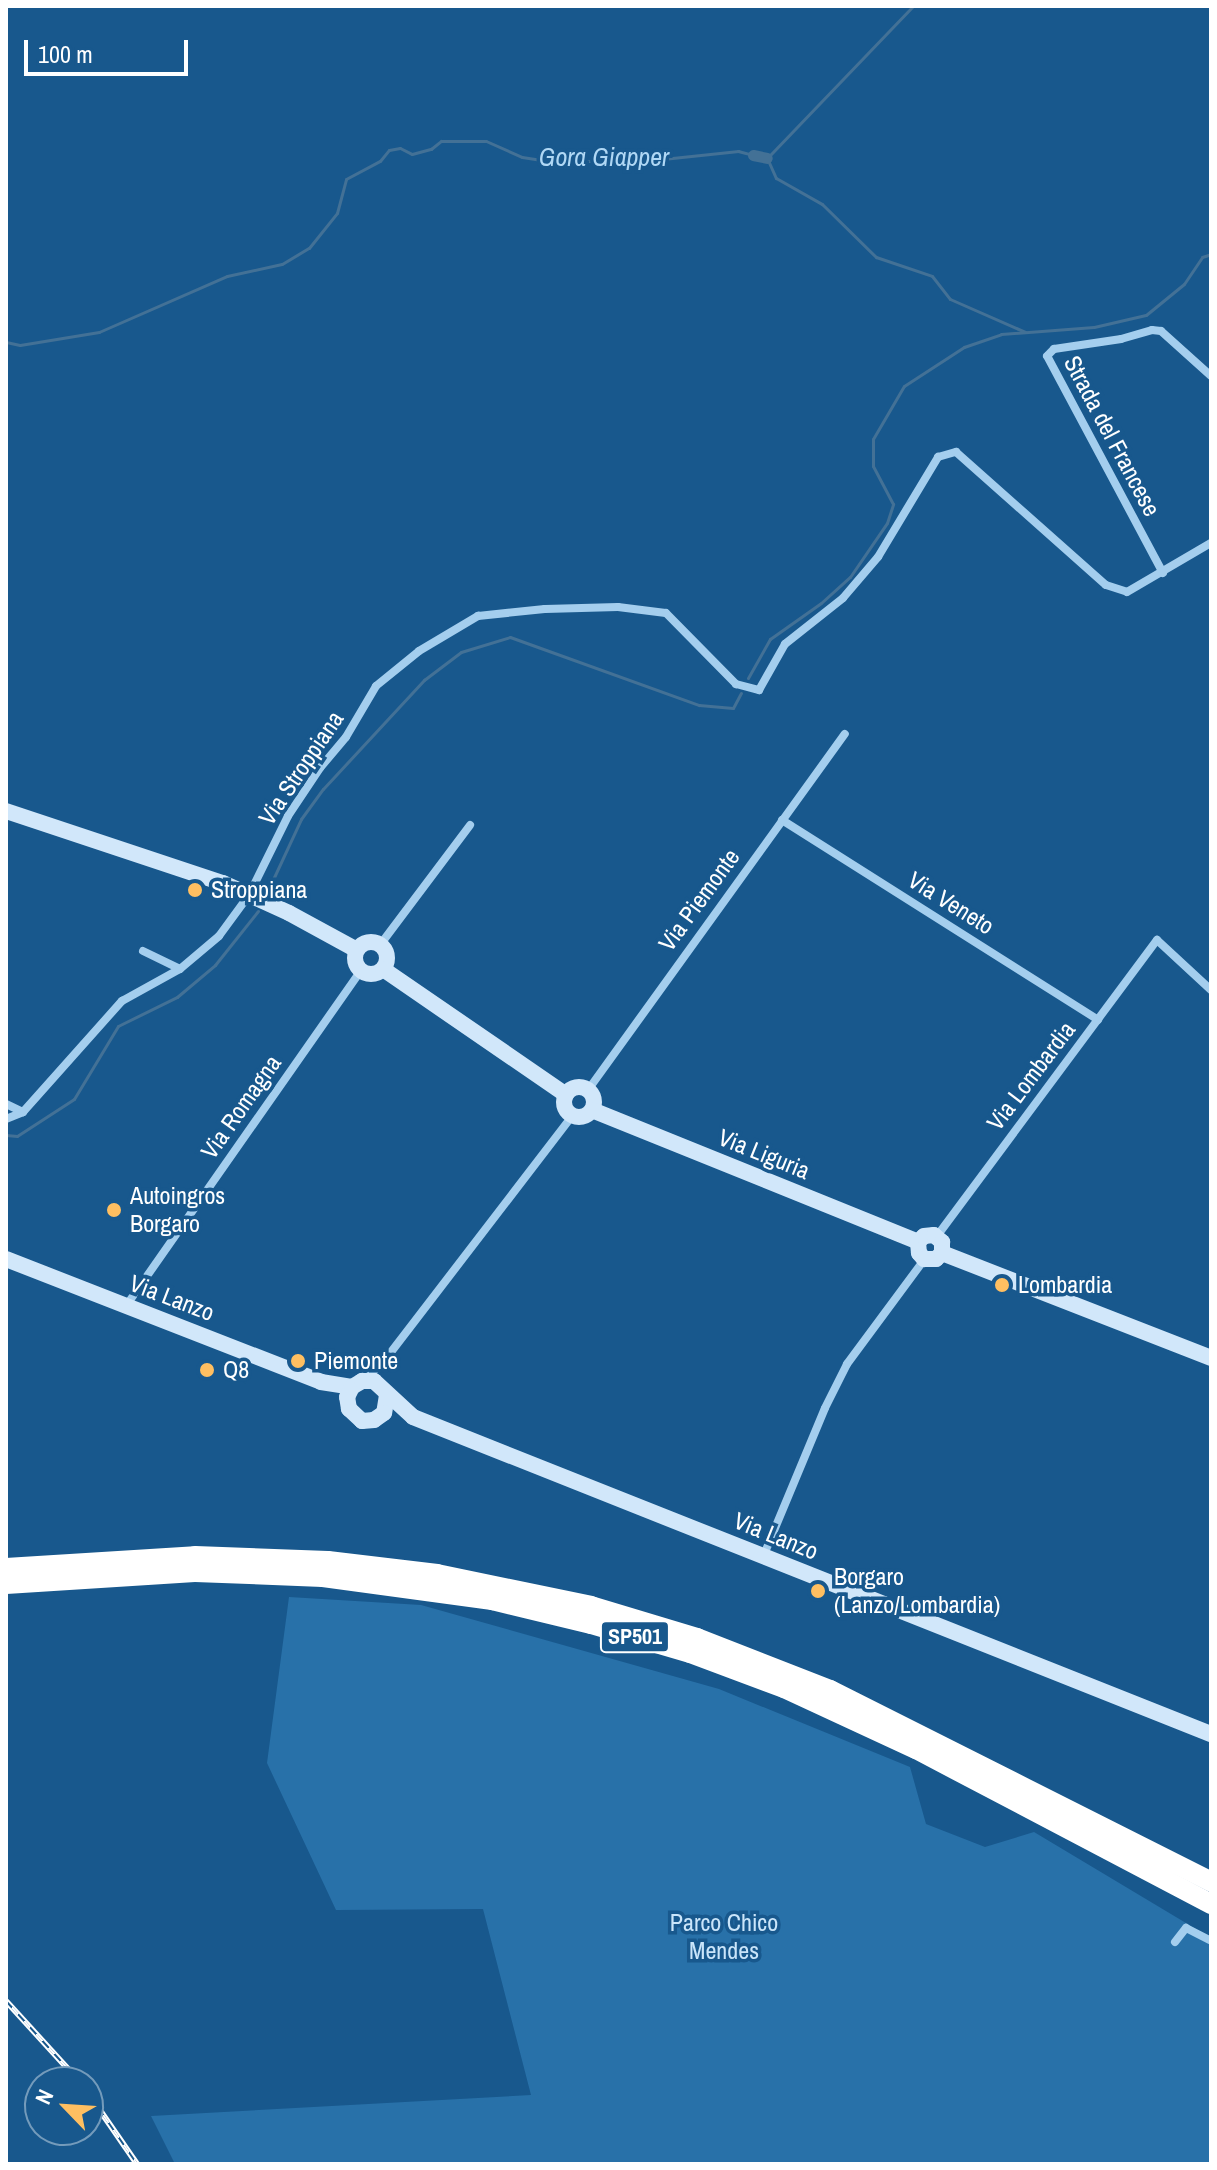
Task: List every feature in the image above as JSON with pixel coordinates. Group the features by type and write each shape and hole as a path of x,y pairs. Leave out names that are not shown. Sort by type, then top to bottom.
{"highway":[{"name":"SP501","path":"6,1568 195,1556 328,1561 437,1574 591,1606 697,1638 830,1690 1211,1882"},
{"name":"SP501","path":"6,1584 195,1572 323,1577 492,1600 591,1624 690,1653 784,1688 916,1749 1211,1904"}],"street":[{"name":"Strada del Francese","path":"1163,573 1047,356 1054,349 1121,339 1152,330 1161,331 1211,376"},
{"name":"Via Stroppiana","path":"6,1119 23,1112 122,1001 180,969 219,936 249,895 288,816 320,768 346,737 376,686 419,651 478,616 618,607 666,613 736,684 759,690 785,644 843,598 872,564 938,457 956,452 1106,585 1127,592 1163,573"},
{"path":"1163,573 1211,543"},
{"name":"Via Piemonte","path":"588,1090 845,734"},
{"path":"6,811 249,895 357,950"},
{"name":"Via Veneto","path":"782,820 1098,1020"},
{"path":"380,945 470,825"},
{"name":"Via Lombardia","path":"940,1244 1157,940 1211,990"},
{"path":"365,943 380,945 387,954 383,969 375,974 361,971 355,959 357,950 365,943"},
{"path":"143,951 180,969"},
{"path":"383,969 566,1095"},
{"name":"Via Romagna","path":"126,1306 361,971"},
{"path":"577,1087 588,1090 593,1097 592,1110 585,1116 572,1116 565,1109 566,1095 577,1087"},
{"path":"6,1104 23,1112"},
{"name":"Via Liguria","path":"592,1110 918,1242"},
{"path":"388,1356 387,1408 379,1418 368,1421 356,1418 354,1390 388,1356 572,1116"},
{"path":"940,1244 932,1260 924,1259 919,1253 918,1242 928,1235 940,1244 1211,1358"},
{"name":"Via Lanzo","path":"6,1259 321,1382 354,1390"},
{"path":"763,1557 825,1408 847,1364 924,1259"},
{"path":"354,1390 374,1381 386,1392"},
{"name":"Via Lanzo","path":"386,1392 413,1417 1211,1734"},
{"name":"Via Lanzo","path":"379,1418 413,1417"},
{"path":"1175,1942 1186,1928 1211,1941"}],"green space":[{"name":"Parco Chico Mendes","path":"289,1597 421,1605 719,1689 910,1767 926,1824 985,1847 1034,1832 1211,1938 1211,2164 175,2164 151,2116 531,2095 483,1909 336,1910 267,1763"}],"waterway":[{"name":"Gora Giapper","path":"913,6 767,158 776,178 822,204 876,257 932,276 950,299 1025,332"},
{"name":"Gora Giapper","path":"6,342 20,345 99,332 227,276 282,264 309,248 337,213 346,179 380,161 389,150 400,148 412,154 431,149 441,141 486,141 522,157 548,161 644,161 738,151 753,155"},
{"name":"Gora Giapper","path":"753,155 767,158"},
{"path":"748,678 770,639 821,603 850,577 887,523 893,504 873,466 873,439 904,386 964,347 1001,334 1094,327 1146,315 1184,284 1202,257 1211,254"},
{"path":"269,888 301,819 323,789 424,680 461,652 510,637 699,705 733,708 741,693"},
{"path":"6,1135 17,1136 74,1099 118,1026 177,997 215,965 258,911"}],"railway":[{"path":"6,2001 65,2066"},
{"path":"104,2116 137,2164"}],"place":[{"name":"Stroppiana","path":"195,890"},
{"name":"Autoingros Borgaro","path":"114,1210"},
{"name":"Lombardia","path":"1002,1285"},
{"name":"Piemonte","path":"298,1361"},
{"name":"Q8","path":"207,1370"},
{"name":"Borgaro (Lanzo/Lombardia)","path":"818,1591"}]}
